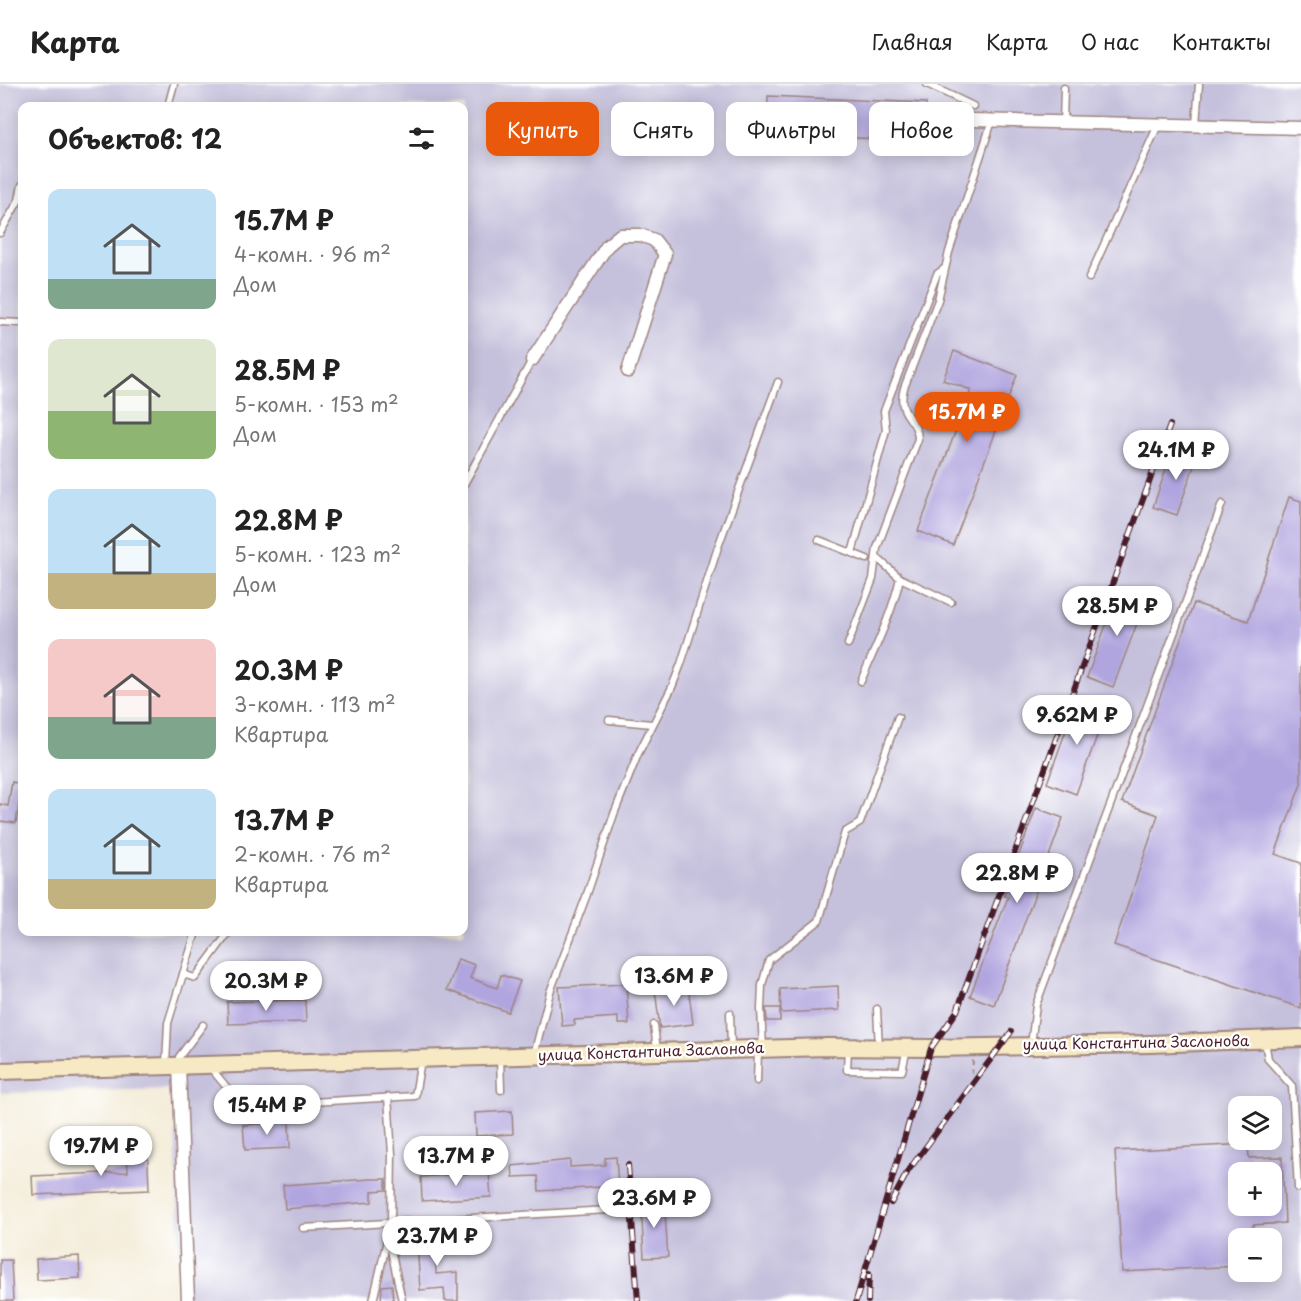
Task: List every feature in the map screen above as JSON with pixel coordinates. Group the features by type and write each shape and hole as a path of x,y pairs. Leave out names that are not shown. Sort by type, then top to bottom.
{"street":[{"path":"974,120 1301,128"},
{"path":"532,360 607,246 620,235 640,235 654,240 665,254 628,371"},
{"name":"улица Константина Заслонова","path":"0,1071 761,1049 1265,1041 1301,1038"},
{"path":"173,1065 188,1301"}],"lane":[{"path":"169,102 174,84"},
{"path":"927,84 965,102"},
{"path":"1196,126 1199,84"},
{"path":"1063,123 1064,88"},
{"path":"848,644 871,585 878,543 918,440 917,428 902,408 902,396 912,362 938,300 945,268 992,121"},
{"path":"1089,278 1158,125"},
{"path":"0,233 18,200"},
{"path":"852,553 886,430 884,411 937,274 945,268"},
{"path":"0,322 18,323"},
{"path":"468,477 532,360"},
{"path":"534,1055 555,977 626,782 681,664 718,547 778,382"},
{"path":"1030,1045 1036,1005 1222,504"},
{"path":"819,540 867,559"},
{"path":"876,557 900,578 951,602"},
{"path":"861,681 879,640 900,578"},
{"path":"757,1081 761,1049 762,985 769,960 819,921 845,832 860,823 898,717"},
{"path":"609,720 652,724"},
{"path":"173,1065 168,1023 195,936"},
{"path":"183,974 195,978 226,936"},
{"path":"877,1009 879,1048"},
{"path":"730,1013 731,1050"},
{"path":"173,1065 202,1025"},
{"path":"654,1026 657,1052"},
{"path":"1265,1041 1268,1059 1292,1086 1298,1188 1301,1188"},
{"path":"848,1048 846,1070 880,1071 902,1071 907,1048"},
{"path":"500,1056 501,1089"},
{"path":"207,1064 242,1106 415,1096 422,1058"},
{"path":"373,1301 391,1223 392,1154 388,1097"},
{"path":"303,1228 608,1210"},
{"path":"388,1237 402,1301"}],"shaded area":[{"path":"0,84 1301,84 1301,1301 181,1301 174,1089 0,1093"}],"building":[{"path":"768,96 903,102 869,102 869,139 857,138 857,102 768,102"},
{"path":"954,351 1017,375 953,545 918,531 971,390 943,380"},
{"path":"1174,446 1198,454 1177,515 1153,507"},
{"path":"1289,497 1301,501 1301,784 1275,854 1301,863 1301,1008 1114,945 1158,815 1122,802 1194,603 1248,621"},
{"path":"1120,587 1147,597 1113,687 1087,677"},
{"path":"1078,697 1107,708 1076,794 1047,783"},
{"path":"12,782 18,783 16,823 0,821 0,804 8,806"},
{"path":"1036,808 1063,818 994,1005 970,996 1008,897 1004,896"},
{"path":"458,959 475,965 470,978 497,988 501,975 520,981 508,1012 447,990"},
{"path":"626,984 629,1024 618,1024 618,1017 574,1020 575,1025 562,1026 559,987"},
{"path":"688,985 693,1024 660,1028 655,990"},
{"path":"838,986 839,1010 781,1013 780,989"},
{"path":"305,1000 306,1022 228,1024 227,1002"},
{"path":"766,1008 780,1008 780,1021 767,1021"},
{"path":"512,1111 513,1134 476,1136 475,1113"},
{"path":"289,1122 290,1148 245,1150 243,1125"},
{"path":"147,1139 149,1190 33,1195 32,1176 128,1172 126,1140"},
{"path":"1228,1145 1228,1150 1248,1150 1249,1158 1282,1157 1285,1223 1253,1225 1253,1228 1228,1228 1228,1267 1122,1272 1115,1151"},
{"path":"616,1157 618,1186 539,1191 538,1176 513,1177 512,1166 570,1160 570,1167 605,1165 605,1158"},
{"path":"489,1172 491,1197 422,1201 421,1177"},
{"path":"386,1179 386,1190 372,1191 372,1202 285,1209 283,1185"},
{"path":"664,1199 668,1257 644,1258 641,1201"},
{"path":"456,1238 457,1252 435,1253 436,1274 458,1272 458,1301 445,1301 444,1288 420,1290 417,1240"},
{"path":"79,1256 80,1278 37,1280 36,1259"},
{"path":"0,1260 11,1260 13,1301 0,1301"},
{"path":"392,1285 393,1300 381,1301 382,1286"}],"railway":[{"path":"856,1301 931,1048 957,1011 1170,425"},
{"path":"891,1203 908,1171 1011,1032"},
{"path":"628,1165 638,1301"},
{"path":"868,1301 869,1274"}]}
